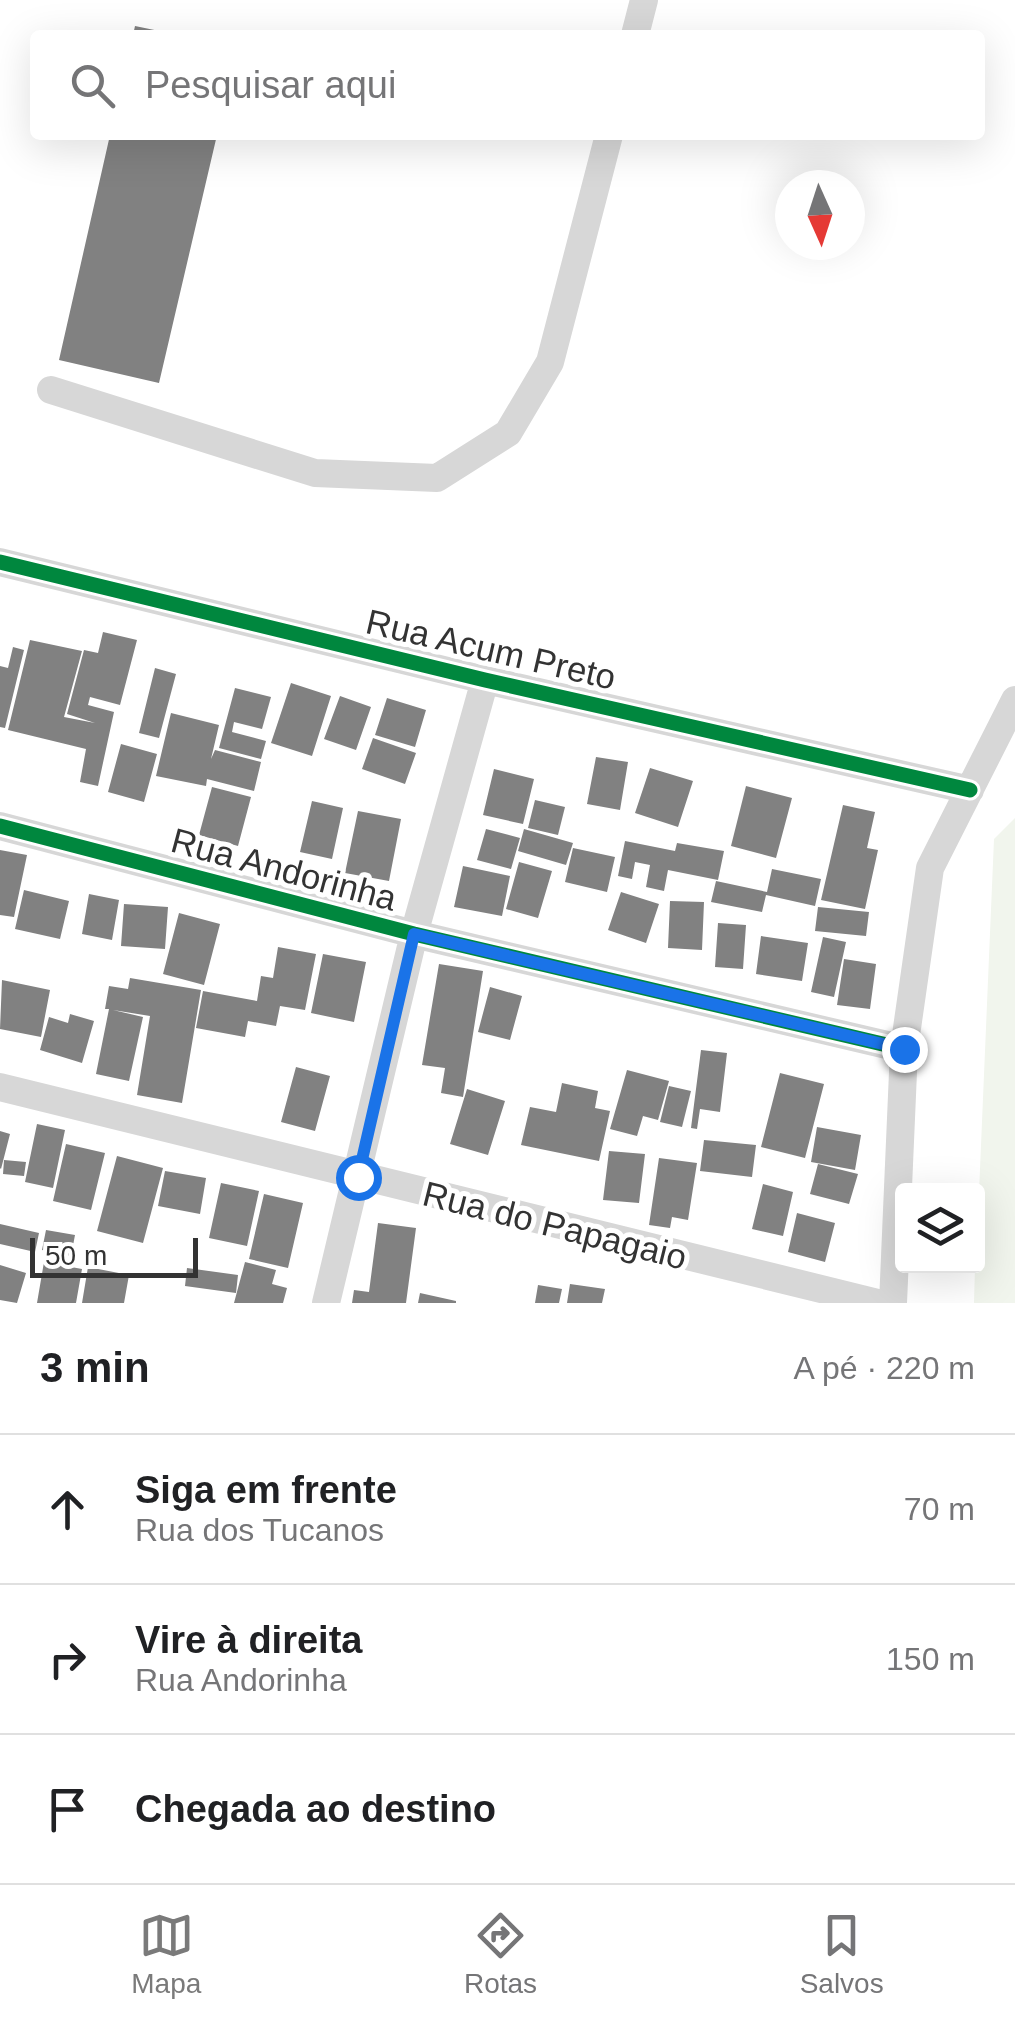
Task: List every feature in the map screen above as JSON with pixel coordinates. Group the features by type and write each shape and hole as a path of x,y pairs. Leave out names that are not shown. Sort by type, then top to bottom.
{"street":[{"path":"636,30 644,0"},
{"path":"51,390 316,473 437,478 508,433 550,362 608,140"},
{"name":"Rua Acum Preto","path":"0,562 485,680 970,790"},
{"path":"326,1303 414,934 485,680"},
{"path":"894,1303 904,1049 930,868 1015,700"},
{"name":"Rua Andorinha","path":"0,826 414,934 904,1049"},
{"name":"Rua do Papagaio","path":"0,1087 878,1303"}],"shaded area":[{"path":"1015,818 1015,1303 974,1303 975,1273 985,1273 985,1183 979,1183 994,839"}],"building":[{"path":"109,140 216,140 159,383 59,360"},
{"path":"103,632 137,640 120,705 90,697 88,705 114,712 98,786 80,782 86,749 8,730 30,640 82,651 64,717 95,723 67,714 84,650 98,653"},
{"path":"13,647 24,650 5,728 0,727 0,666 8,668"},
{"path":"155,668 176,674 159,738 139,733"},
{"path":"291,683 331,696 312,756 271,743"},
{"path":"235,688 271,697 262,729 234,722 232,732 266,741 261,759 219,748"},
{"path":"340,696 371,707 356,750 324,739"},
{"path":"387,698 426,710 415,747 375,735"},
{"path":"171,713 219,725 211,759 215,750 261,762 254,791 207,779 206,786 156,776"},
{"path":"373,738 416,753 405,784 362,769"},
{"path":"121,744 157,754 144,802 108,792"},
{"path":"596,757 628,762 620,810 587,804"},
{"path":"650,768 693,781 678,827 635,813"},
{"path":"494,769 534,779 523,824 483,815"},
{"path":"746,786 792,798 776,858 731,846"},
{"path":"212,787 251,797 238,846 199,835"},
{"path":"535,800 565,807 558,835 528,828"},
{"path":"312,801 343,808 332,859 300,852"},
{"path":"843,805 875,812 867,848 878,850 865,909 821,900"},
{"path":"358,811 401,819 389,881 345,873"},
{"path":"486,829 520,838 511,869 477,860"},
{"path":"524,829 573,843 566,865 518,851"},
{"path":"625,841 675,851 677,843 724,851 718,880 668,870 664,891 646,887 650,865 635,862 632,879 618,876"},
{"path":"573,848 615,857 607,892 565,882"},
{"path":"0,850 27,855 14,917 0,915"},
{"path":"519,862 552,871 538,918 506,909"},
{"path":"463,866 510,876 502,916 454,907"},
{"path":"772,869 821,879 815,906 766,895 762,912 711,902 716,881 767,892"},
{"path":"24,890 69,901 60,939 15,929"},
{"path":"621,892 659,904 646,943 608,930"},
{"path":"89,894 119,900 112,940 82,934"},
{"path":"670,901 704,902 702,950 668,948"},
{"path":"124,904 168,907 165,949 121,946"},
{"path":"818,907 869,912 866,936 815,931"},
{"path":"179,913 220,924 204,985 163,974"},
{"path":"718,923 746,925 743,969 715,967"},
{"path":"761,936 808,943 802,981 756,974"},
{"path":"823,937 846,942 834,997 811,992"},
{"path":"278,947 316,954 305,1010 280,1006 276,1026 248,1021 245,1037 196,1028 203,991 257,1001 261,976 273,978"},
{"path":"323,954 366,962 354,1022 311,1013"},
{"path":"844,959 876,964 870,1009 837,1005"},
{"path":"439,964 483,971 463,1097 441,1093 445,1068 422,1065"},
{"path":"130,978 201,990 182,1103 137,1095 150,1016 113,1010 143,1017 129,1081 96,1074 109,1009 105,1009 109,986 128,989"},
{"path":"2,980 50,990 41,1037 0,1029"},
{"path":"490,987 522,996 510,1040 478,1032"},
{"path":"70,1014 94,1021 82,1063 40,1050 49,1017 68,1023"},
{"path":"701,1050 727,1053 720,1112 700,1109 697,1129 691,1128"},
{"path":"296,1067 330,1076 315,1131 281,1122"},
{"path":"627,1070 669,1081 658,1120 643,1116 637,1136 610,1129"},
{"path":"780,1073 824,1084 805,1158 761,1147"},
{"path":"562,1083 598,1091 595,1108 610,1111 599,1161 521,1145 530,1107 556,1112"},
{"path":"669,1086 691,1091 682,1127 660,1122"},
{"path":"467,1089 505,1101 488,1155 450,1144"},
{"path":"37,1124 65,1130 53,1188 25,1182"},
{"path":"817,1127 861,1135 855,1170 811,1162"},
{"path":"0,1131 10,1134 1,1169 0,1168"},
{"path":"704,1140 756,1145 752,1177 700,1171"},
{"path":"66,1144 105,1153 91,1210 53,1201"},
{"path":"609,1151 645,1154 639,1203 603,1200"},
{"path":"117,1156 163,1168 143,1243 97,1231"},
{"path":"659,1158 697,1163 688,1220 672,1217 670,1228 649,1225"},
{"path":"4,1160 26,1162 24,1176 3,1174"},
{"path":"818,1164 858,1174 849,1204 810,1194"},
{"path":"165,1171 206,1178 200,1214 158,1206"},
{"path":"221,1183 259,1191 247,1246 209,1238"},
{"path":"763,1184 793,1192 783,1236 752,1229"},
{"path":"264,1194 303,1203 288,1268 249,1259"},
{"path":"797,1213 835,1223 825,1262 788,1252"},
{"path":"378,1223 416,1228 406,1303 352,1303 354,1290 369,1292"},
{"path":"0,1224 39,1233 35,1252 0,1244"},
{"path":"46,1230 75,1235 71,1256 42,1250"},
{"path":"44,1262 82,1269 76,1303 37,1303"},
{"path":"245,1262 276,1270 272,1284 287,1288 283,1303 234,1303"},
{"path":"0,1265 26,1273 17,1303 0,1300"},
{"path":"88,1267 129,1275 124,1303 82,1303"},
{"path":"187,1268 238,1275 236,1293 185,1286"},
{"path":"570,1284 605,1289 602,1303 567,1303"},
{"path":"538,1285 562,1289 559,1303 535,1303"},
{"path":"420,1293 456,1301 456,1303 418,1303"}],"cycle path":[{"path":"0,562 485,680 970,790"},
{"path":"0,826 414,934 904,1049"}],"route":[{"path":"358,1177 414,934 904,1049"}]}
